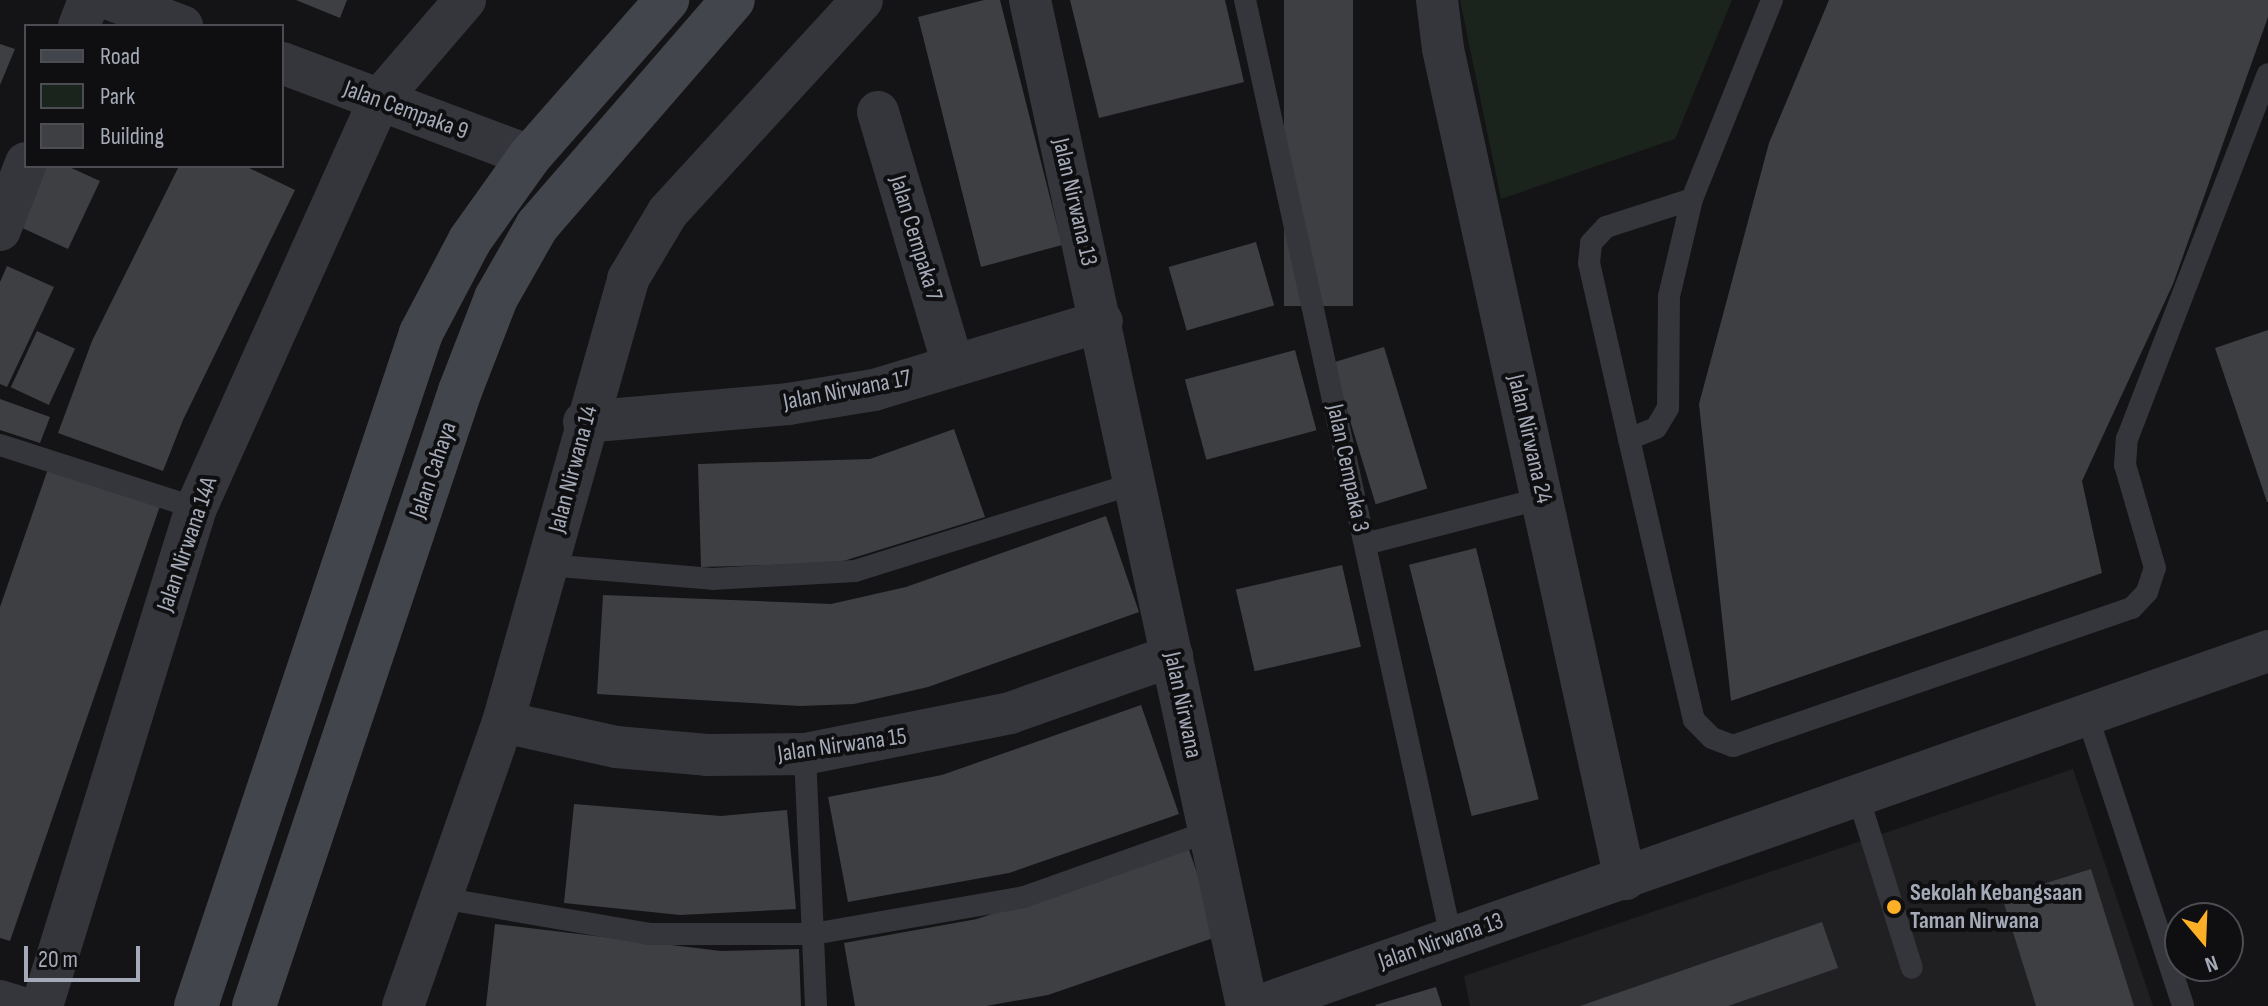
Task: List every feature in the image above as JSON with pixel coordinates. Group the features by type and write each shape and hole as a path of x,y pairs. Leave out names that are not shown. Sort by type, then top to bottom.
{"main road":[{"path":"196,1006 421,333 470,240 530,156 667,0"},
{"name":"Jalan Cahaya","path":"254,1006 460,391 496,298 537,226 733,0"}],"street":[{"path":"80,24 89,0"},
{"path":"112,0 177,24"},
{"name":"Jalan Nirwana 14A","path":"42,1006 196,508 379,100 465,0"},
{"name":"Jalan Nirwana 14","path":"403,1006 503,722 584,422 628,279 668,212 862,0"},
{"name":"Jalan Nirwana 13","path":"1030,0 1119,404"},
{"name":"Jalan Nirwana 24","path":"1437,0 1443,49 1625,879"},
{"name":"Jalan Cempaka 9","path":"284,64 530,156"},
{"name":"Jalan Cempaka 7","path":"878,112 953,365"},
{"path":"0,230 24,168"},
{"name":"Jalan Nirwana 17","path":"584,422 788,404 874,390 1102,321"},
{"name":"Jalan Nirwana","path":"1119,404 1247,1006"},
{"name":"Jalan Nirwana 13","path":"1259,1006 2268,651"},
{"name":"Jalan Nirwana 15","path":"503,722 616,747 707,755 805,754 1010,713 1172,656"},
{"path":"0,1001 16,1006"}],"lane":[{"name":"Jalan Cempaka 3","path":"1245,0 1451,937"},
{"path":"1629,439 1656,428 1668,408 1669,296 1692,199 1772,0"},
{"path":"1692,199 1606,227 1591,243 1589,263 1694,720 1712,738 1733,746 2132,608 2147,592 2155,568 2125,465 2127,439 2268,74"},
{"path":"0,445 196,508"},
{"path":"547,565 712,579 855,571 1135,483"},
{"path":"1365,544 1543,498"},
{"path":"2087,715 2183,1006"},
{"path":"805,754 816,1006"},
{"path":"1858,796 1912,968"},
{"path":"441,898 649,934 813,934 1024,897 1210,831"}],"shaded area":[{"name":"Sekolah Kebangsaan Taman Nirwana","path":"2073,769 2153,1006 1470,1006 1464,976"}],"green space":[{"path":"1460,0 1732,0 1675,139 1501,199"}],"building":[{"path":"296,0 347,0 340,18"},
{"path":"984,0 1000,0 1062,245 981,267 918,17"},
{"path":"1070,0 1225,0 1244,82 1099,118"},
{"path":"1284,0 1353,0 1353,306 1284,306"},
{"path":"1829,0 2268,0 2268,17 2173,284 2082,481 2102,573 1731,701 1699,404 1769,143"},
{"path":"0,44 15,49 0,85"},
{"path":"45,168 71,168 100,181 68,249 18,226"},
{"path":"178,168 249,168 295,190 183,420 163,471 58,433 92,341"},
{"path":"1256,242 1274,305 1187,331 1169,267"},
{"path":"7,266 54,287 7,387 0,384 0,282"},
{"path":"2268,330 2268,502 2267,502 2215,348"},
{"path":"37,331 75,349 49,405 11,387"},
{"path":"1384,347 1427,489 1376,504 1332,363"},
{"path":"1295,350 1316,430 1206,460 1185,380"},
{"path":"0,399 50,417 40,443 0,430"},
{"path":"954,429 985,517 837,563 701,567 698,464 870,459"},
{"path":"49,466 161,503 10,941 0,938 0,607"},
{"path":"1106,516 1139,612 928,687 854,704 800,706 597,694 603,595 831,604 906,587"},
{"path":"1476,548 1539,799 1472,816 1409,565"},
{"path":"1342,565 1361,647 1255,671 1236,590"},
{"path":"1141,705 1179,814 1009,873 848,902 828,797 942,775"},
{"path":"574,804 721,816 787,810 796,909 680,915 564,903"},
{"path":"1188,847 1219,936 1048,995 986,1006 855,1006 844,943 977,919"},
{"path":"2091,869 2134,1006 2036,1006 2002,897"},
{"path":"1822,922 1838,968 1728,1006 1580,1006"},
{"path":"495,924 721,951 799,949 801,1006 486,1006"},
{"path":"1436,987 1442,1006 1375,1005"}],"place":[{"name":"Sekolah Kebangsaan Taman Nirwana","path":"1894,907"}]}
